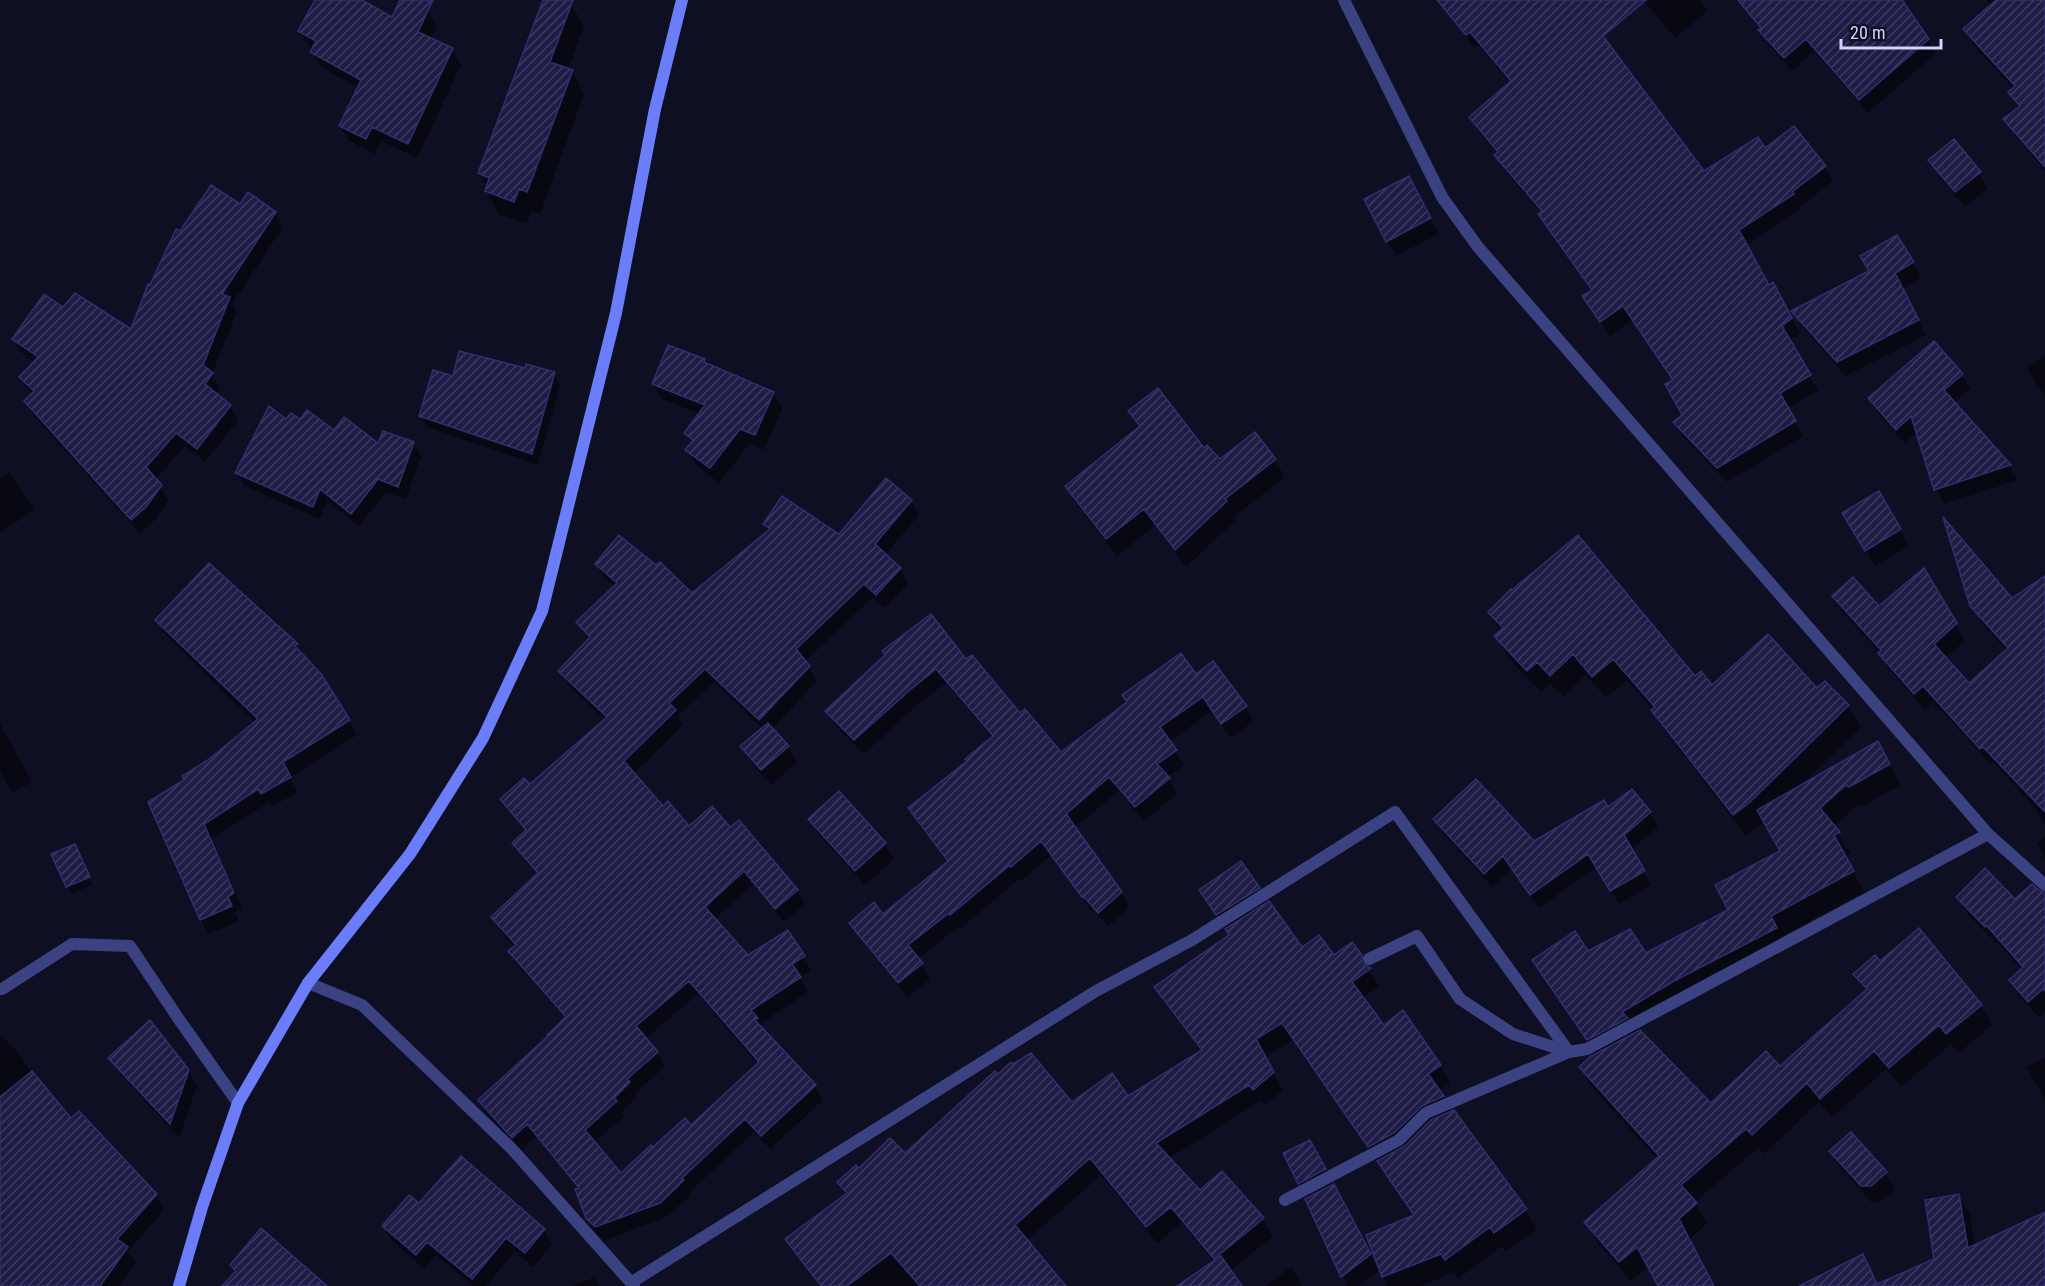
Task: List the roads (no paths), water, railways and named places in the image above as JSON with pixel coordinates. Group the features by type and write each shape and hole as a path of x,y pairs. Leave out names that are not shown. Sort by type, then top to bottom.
{"street":[{"path":"179,1286 202,1207 238,1103 308,983 410,854 483,738 542,610 616,314 654,109 682,0"},
{"path":"1344,0 1442,197 1478,247 1988,834 2045,885"},
{"path":"308,983 362,1005 512,1149 633,1284 1096,992 1192,940 1395,812 1569,1052"},
{"path":"1284,1200 1399,1140 1426,1113 1569,1052 1587,1048 1988,834"},
{"path":"1370,959 1417,936 1460,999 1513,1034 1569,1052"},
{"path":"0,989 72,944 130,946 238,1103"}]}
